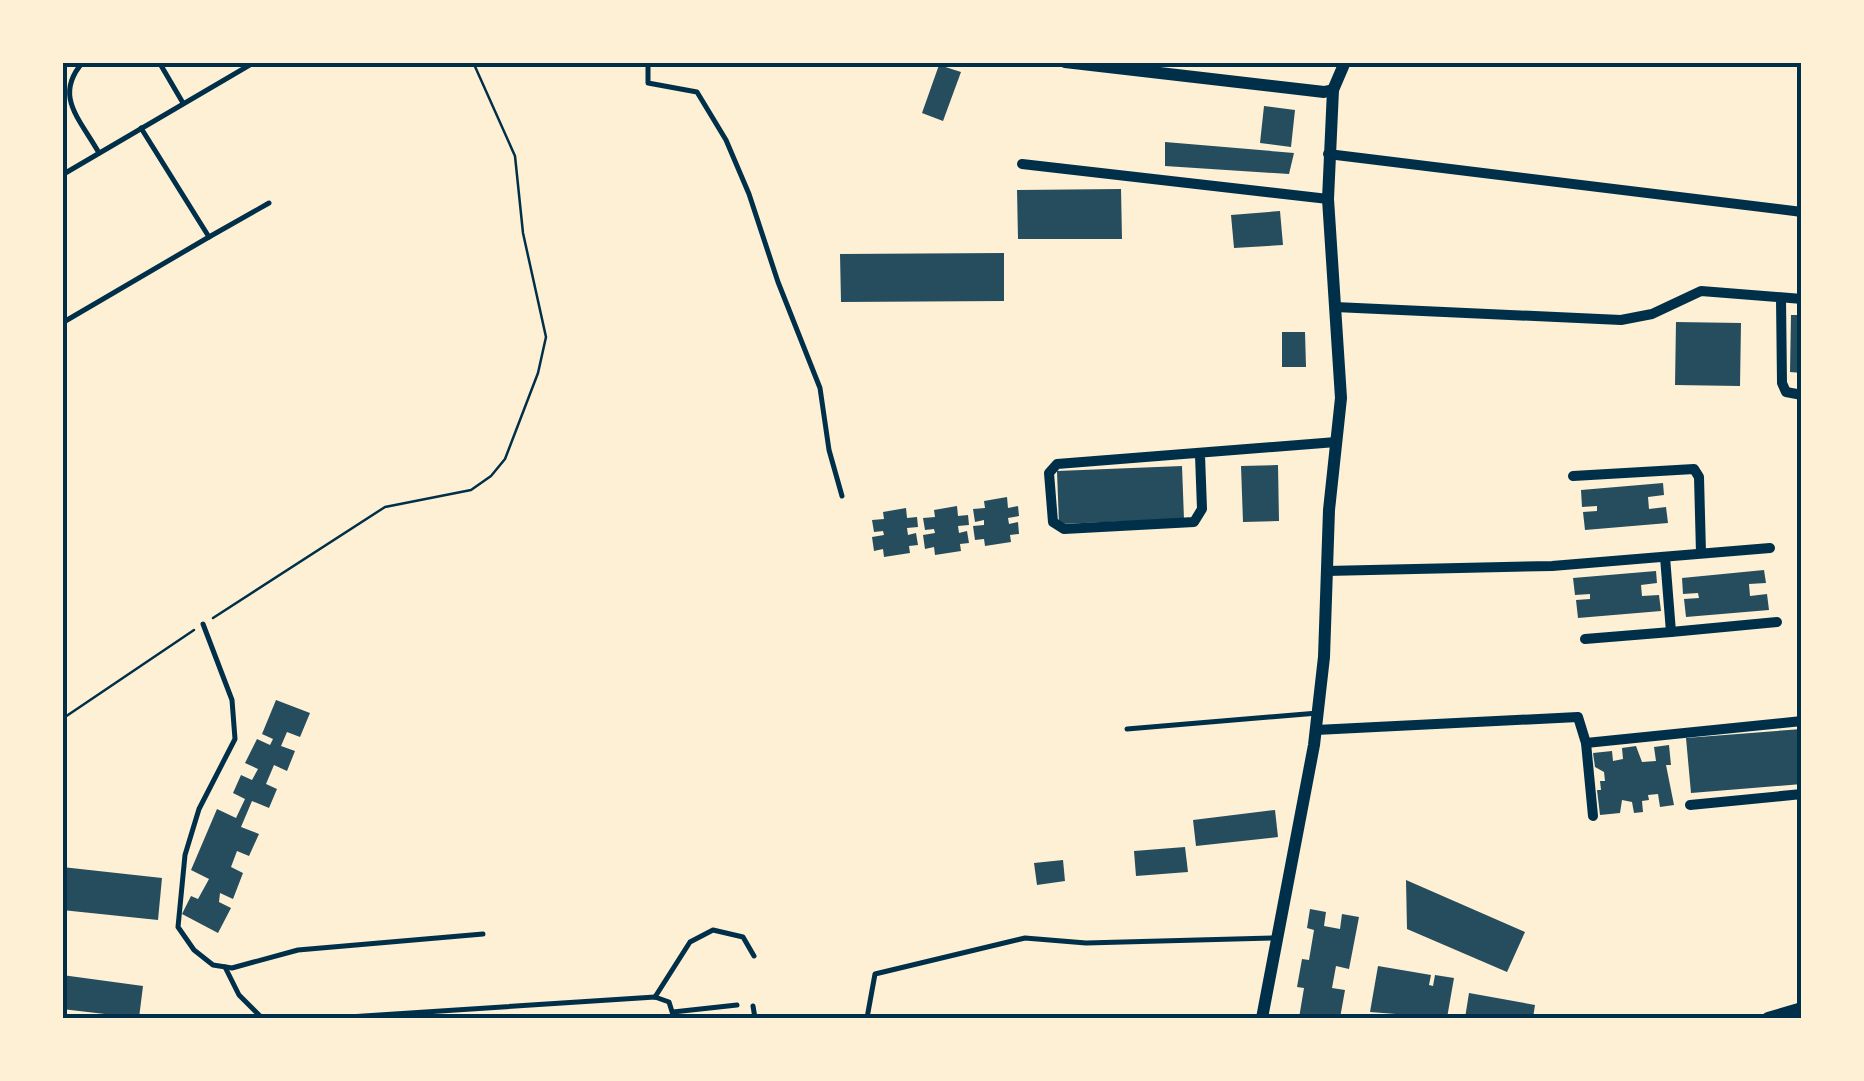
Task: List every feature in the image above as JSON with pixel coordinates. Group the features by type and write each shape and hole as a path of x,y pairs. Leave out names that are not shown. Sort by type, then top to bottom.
{"street":[{"path":"1066,62 1333,90"},
{"path":"1262,1018 1318,713 1341,398 1328,154 1333,90 1346,62"},
{"path":"1328,154 1802,212"},
{"path":"1022,164 1328,200"},
{"path":"1334,308 1621,320 1652,314 1701,291 1802,300"},
{"path":"1781,299 1782,383 1786,392 1802,395"},
{"path":"1200,455 1202,509 1194,522 1064,528 1053,522 1050,473 1057,464 1336,442"},
{"path":"1573,476 1694,468 1699,477 1701,553"},
{"path":"1326,572 1552,566 1770,548"},
{"path":"1665,557 1671,632"},
{"path":"1585,639 1776,622"},
{"path":"1316,730 1572,716 1582,723 1594,816"},
{"path":"1586,744 1802,720"},
{"path":"1690,805 1802,794"},
{"path":"1768,1018 1802,1008"}],"lane":[{"path":"83,62 68,79 67,95 99,153"},
{"path":"158,62 183,104"},
{"path":"62,174 255,62"},
{"path":"648,62 648,83 697,92 726,140 820,388 829,450 842,496"},
{"path":"141,128 209,237"},
{"path":"62,323 269,203"},
{"path":"203,624 232,700 235,739 194,825 185,856 178,926 194,950 213,965 225,967 252,964 298,950 484,934"},
{"path":"1126,729 1318,713"},
{"path":"655,997 690,942 713,930 743,938 754,956"},
{"path":"868,1018 874,974 1025,938 1086,943 1277,938"},
{"path":"225,967 240,995 262,1018"},
{"path":"333,1018 655,997 669,1002 674,1015 737,1005"},
{"path":"754,1006 754,1018"}],"path":[{"path":"62,719 384,507 471,490 492,476 505,459 538,373 546,337 524,233 515,156 473,62"}],"building":[{"path":"939,65 961,72 943,121 922,113"},
{"path":"1264,106 1295,110 1291,147 1260,143"},
{"path":"1165,142 1294,153 1289,174 1165,166"},
{"path":"1121,189 1122,239 1018,239 1017,190"},
{"path":"1280,211 1283,245 1234,248 1231,215"},
{"path":"1004,253 1004,301 841,302 840,254"},
{"path":"1791,315 1802,315 1802,373 1790,372"},
{"path":"1676,322 1741,323 1740,386 1675,385"},
{"path":"1282,332 1305,332 1306,367 1282,367"},
{"path":"1278,465 1279,521 1243,522 1241,466"},
{"path":"1182,466 1184,519 1059,524 1057,471"},
{"path":"1663,483 1664,495 1648,497 1649,509 1666,507 1668,523 1585,530 1583,512 1597,511 1597,506 1582,507 1581,490"},
{"path":"1007,497 1008,508 1018,506 1019,516 1008,518 1009,524 1018,522 1019,534 1010,535 1011,542 985,546 984,539 975,540 973,526 984,525 984,520 975,522 973,509 985,508 984,501"},
{"path":"957,506 958,516 968,515 969,525 958,526 959,533 967,531 969,543 960,544 961,551 935,555 934,547 925,549 923,535 935,533 934,529 925,530 923,518 935,517 934,510"},
{"path":"906,508 907,518 917,517 918,527 907,528 908,535 916,533 918,545 909,546 910,553 884,557 883,549 874,551 872,537 884,535 883,531 874,532 872,520 884,519 883,512"},
{"path":"1764,570 1766,583 1749,584 1750,596 1767,594 1769,610 1686,617 1684,599 1699,598 1698,593 1683,594 1682,578"},
{"path":"1656,571 1657,583 1641,585 1642,596 1659,595 1661,611 1578,618 1576,600 1590,599 1590,594 1575,595 1573,578"},
{"path":"276,700 310,713 300,737 287,732 281,746 295,751 287,771 274,765 266,784 277,789 269,808 252,801 241,827 259,834 249,856 237,851 231,867 243,873 233,899 220,893 219,902 231,908 218,933 182,914 191,896 198,899 209,879 191,870 217,809 236,818 245,799 233,793 241,775 252,780 258,769 245,763 257,739 270,745 273,739 262,734"},
{"path":"1802,729 1802,784 1691,793 1686,738"},
{"path":"1669,745 1671,765 1666,765 1674,805 1660,807 1658,794 1648,795 1649,800 1642,801 1643,812 1634,813 1632,802 1622,800 1620,813 1600,815 1597,790 1601,790 1600,781 1605,781 1604,772 1595,767 1593,753 1612,751 1613,761 1623,759 1622,748 1636,746 1642,762 1656,761 1654,747"},
{"path":"1275,810 1278,837 1196,846 1193,820"},
{"path":"1185,847 1188,872 1136,876 1134,851"},
{"path":"1063,860 1065,881 1037,885 1034,863"},
{"path":"62,867 162,878 158,920 62,910"},
{"path":"1406,880 1525,932 1507,972 1407,929"},
{"path":"1310,909 1326,912 1324,926 1340,929 1342,914 1359,917 1349,969 1336,966 1332,988 1345,990 1340,1018 1299,1018 1304,988 1297,987 1302,959 1309,960 1314,930 1307,928"},
{"path":"1378,966 1431,975 1429,985 1433,986 1435,975 1454,978 1447,1018 1370,1012"},
{"path":"62,975 143,986 139,1018 62,1009"},
{"path":"1469,993 1535,1005 1533,1018 1465,1018"}]}
